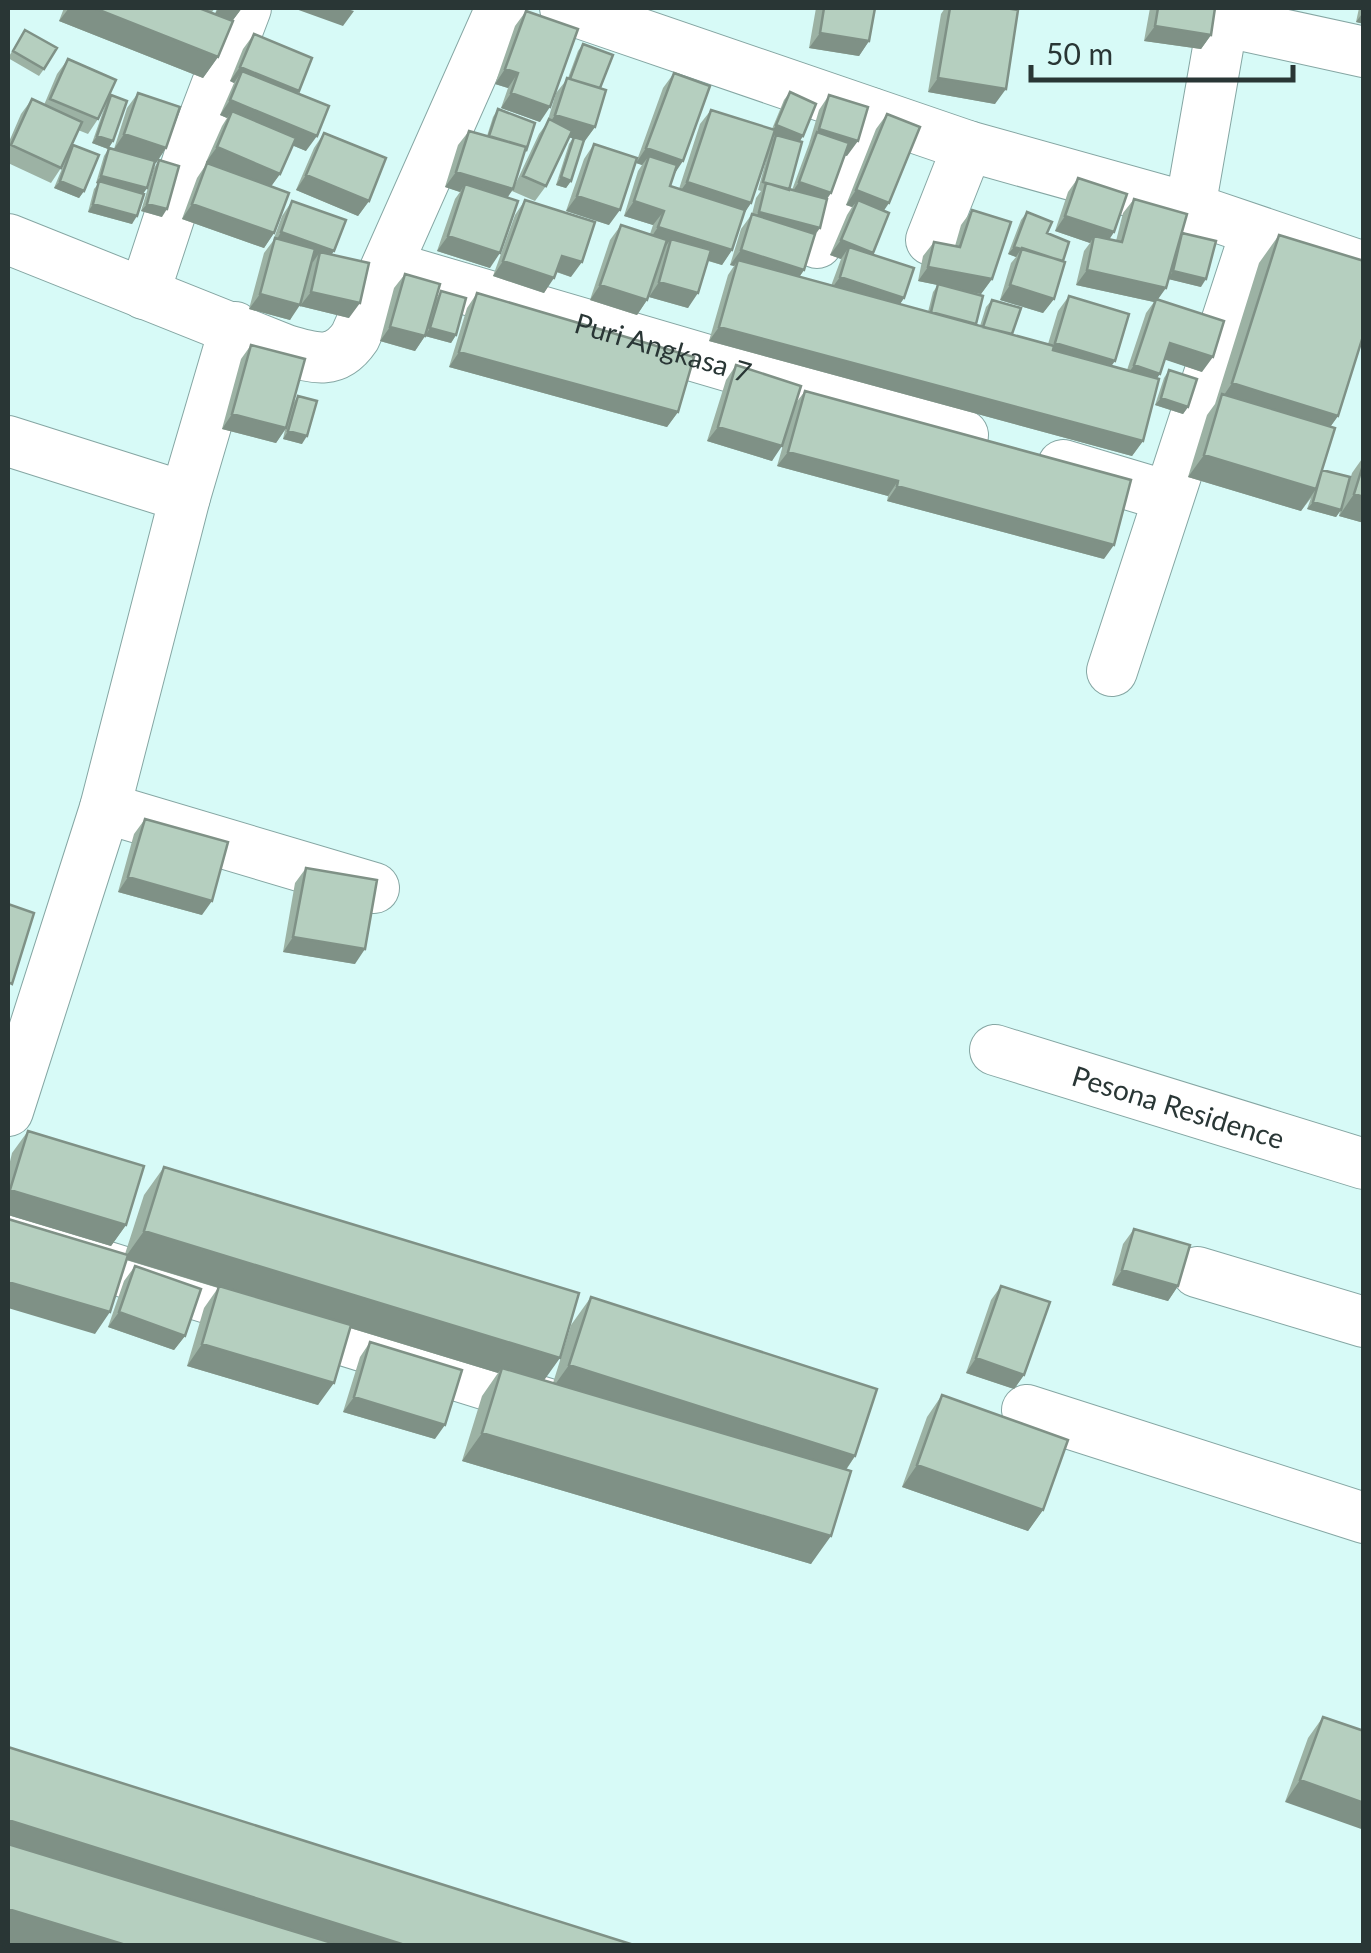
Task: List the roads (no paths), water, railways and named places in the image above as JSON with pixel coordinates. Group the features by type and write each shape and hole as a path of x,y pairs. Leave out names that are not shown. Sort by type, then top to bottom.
{"street":[{"path":"144,294 188,160 246,8"},
{"path":"8,239 306,356 327,360 343,354 387,266 501,8"},
{"path":"565,8 968,146 1190,208 1364,267"},
{"path":"1190,208 1223,14 1364,52"},
{"path":"817,242 871,114"},
{"path":"931,240 968,146"},
{"path":"1112,671 1256,231"},
{"name":"Puri Angkasa 7","path":"387,266 1167,496"},
{"path":"8,1111 43,932 105,808 186,497 235,328"},
{"path":"8,441 186,497"},
{"path":"105,808 375,888"},
{"name":"Pesona Residence","path":"995,1050 1364,1164"},
{"path":"8,1236 590,1417"},
{"path":"1196,1272 1364,1322"},
{"path":"1027,1410 1364,1518"}]}
